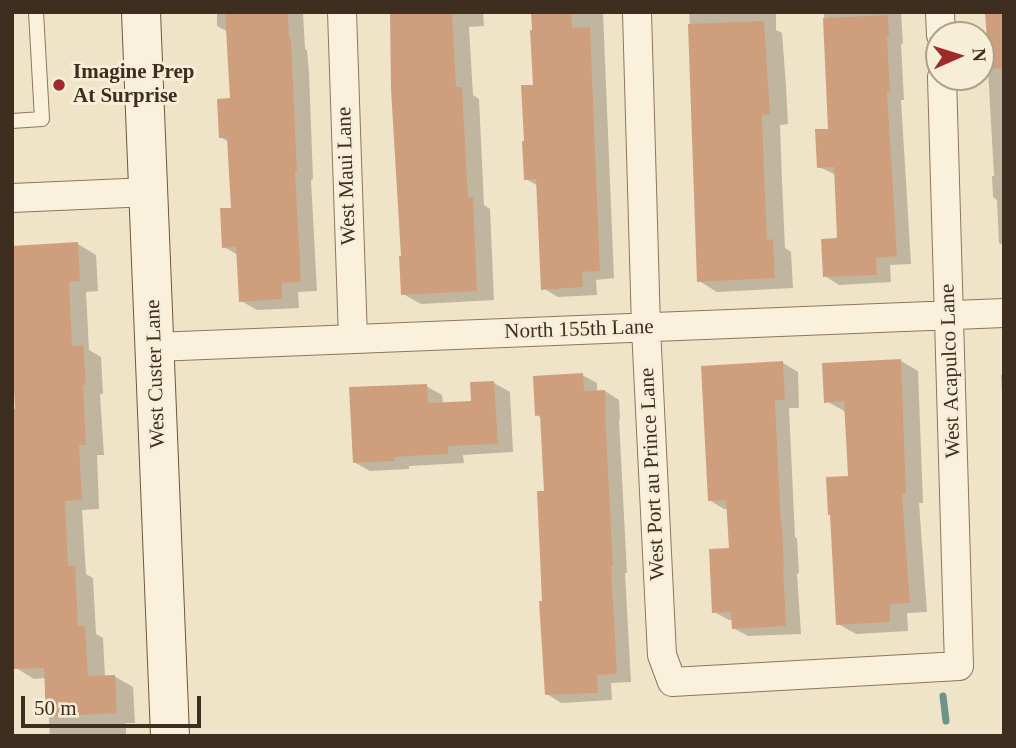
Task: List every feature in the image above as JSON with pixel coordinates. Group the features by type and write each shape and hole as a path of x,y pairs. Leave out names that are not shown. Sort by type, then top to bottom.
{"street":[{"name":"West Custer Lane","path":"141,12 170,736"},
{"name":"West Maui Lane","path":"342,12 353,339"},
{"name":"West Port au Prince Lane","path":"637,12 646,328 662,655 672,682"},
{"name":"West Acapulco Lane","path":"672,682 959,666 942,91"},
{"path":"12,198 149,192"},
{"name":"North 155th Lane","path":"155,347 1004,313"}],"lane":[{"path":"12,121 42,119 36,12"}],"building":[{"path":"225,12 288,12 301,282 282,283 282,299 239,302 236,247 222,248 220,208 231,208 227,138 219,138 217,99 230,98"},
{"path":"390,12 452,12 456,87 462,87 468,197 473,197 477,291 401,295"},
{"path":"531,12 571,12 572,28 590,27 600,271 582,272 583,287 541,290 536,179 524,180 522,141 521,85 533,85"},
{"path":"985,12 1004,12 1004,68 995,69 995,21 986,21"},
{"path":"888,15 890,92 887,92 897,256 876,258 877,275 823,277 821,239 837,238 834,167 817,168 815,129 828,129 823,18"},
{"path":"764,21 770,114 762,115 764,170 767,240 773,239 775,278 697,282 688,24"},
{"path":"78,242 80,281 69,282 72,346 83,345 86,445 79,445 82,500 65,501 68,566 75,566 78,626 85,626 88,676 115,675 117,713 46,717 44,668 14,669 12,409 15,409 12,246"},
{"path":"901,359 906,494 902,494 910,603 890,604 890,622 836,625 826,477 848,476 844,401 824,403 822,363"},
{"path":"783,361 785,400 775,400 786,626 732,629 731,612 712,613 709,549 729,548 726,500 708,501 701,366"},
{"path":"583,373 584,391 605,390 617,674 597,675 598,693 545,695 539,601 542,601 537,491 544,491 540,415 535,416 533,376"},
{"path":"494,381 498,444 448,446 448,454 394,457 394,461 353,463 349,387 427,384 428,403 471,401 470,382"}],"waterway":[{"path":"943,696 946,721"}],"place":[{"name":"Imagine Prep At Surprise","path":"59,85"}]}
